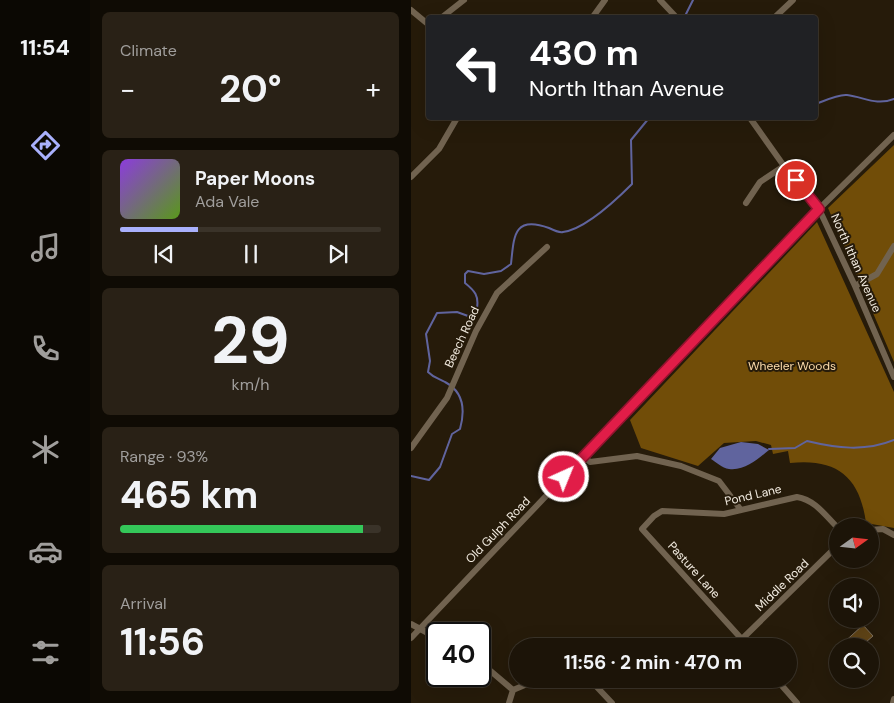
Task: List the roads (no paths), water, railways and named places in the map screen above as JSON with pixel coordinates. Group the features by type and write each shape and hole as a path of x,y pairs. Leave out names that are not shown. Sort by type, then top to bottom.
{"street":[{"path":"445,15 464,0"},
{"path":"594,15 605,0"},
{"path":"661,0 674,15"},
{"path":"777,15 793,0"},
{"path":"411,10 426,22"},
{"path":"411,177 439,149 456,120"},
{"name":"North Ithan Avenue","path":"751,120 784,166 819,209 894,377"},
{"name":"Old Gulph Road","path":"411,638 819,209 894,135"},
{"path":"746,203 760,182 784,166"},
{"path":"855,286 877,274 894,246"},
{"name":"Beech Road","path":"411,448 447,398 476,331 497,292 547,247"},
{"path":"584,457 590,462 637,456 681,466 719,480 741,510"},
{"name":"Pond Lane","path":"662,511 724,514 797,497 805,498 816,505 829,519"},
{"name":"Pasture Lane","path":"662,511 654,516 642,529 740,638"},
{"path":"879,530 894,535"},
{"name":"Middle Road","path":"742,638 829,554"},
{"path":"411,624 426,632"},
{"path":"491,671 513,690"},
{"path":"509,703 513,690 518,688"},
{"path":"598,688 612,703"},
{"path":"784,688 797,703"},
{"path":"893,703 894,699"}],"water":[{"path":"741,442 758,444 769,450 751,464 735,469 724,467 711,459 720,448"}],"waterway":[{"path":"686,15 693,0"},
{"path":"818,103 843,95 881,102 894,99"},
{"path":"411,476 429,480 440,467 452,434 460,429 462,422 461,402 456,391 428,372 430,361 426,334 437,313 457,312 468,316 477,308 477,297 474,291 465,283 465,274 468,271 484,274 501,271 511,264 515,237 522,227 528,224 561,232 572,230 591,220 618,198 632,184 631,140 647,120"},
{"path":"769,449 795,448 807,441 850,448 872,446 894,440"}],"park label":[{"name":"Wheeler Woods","path":"792,366"}]}
